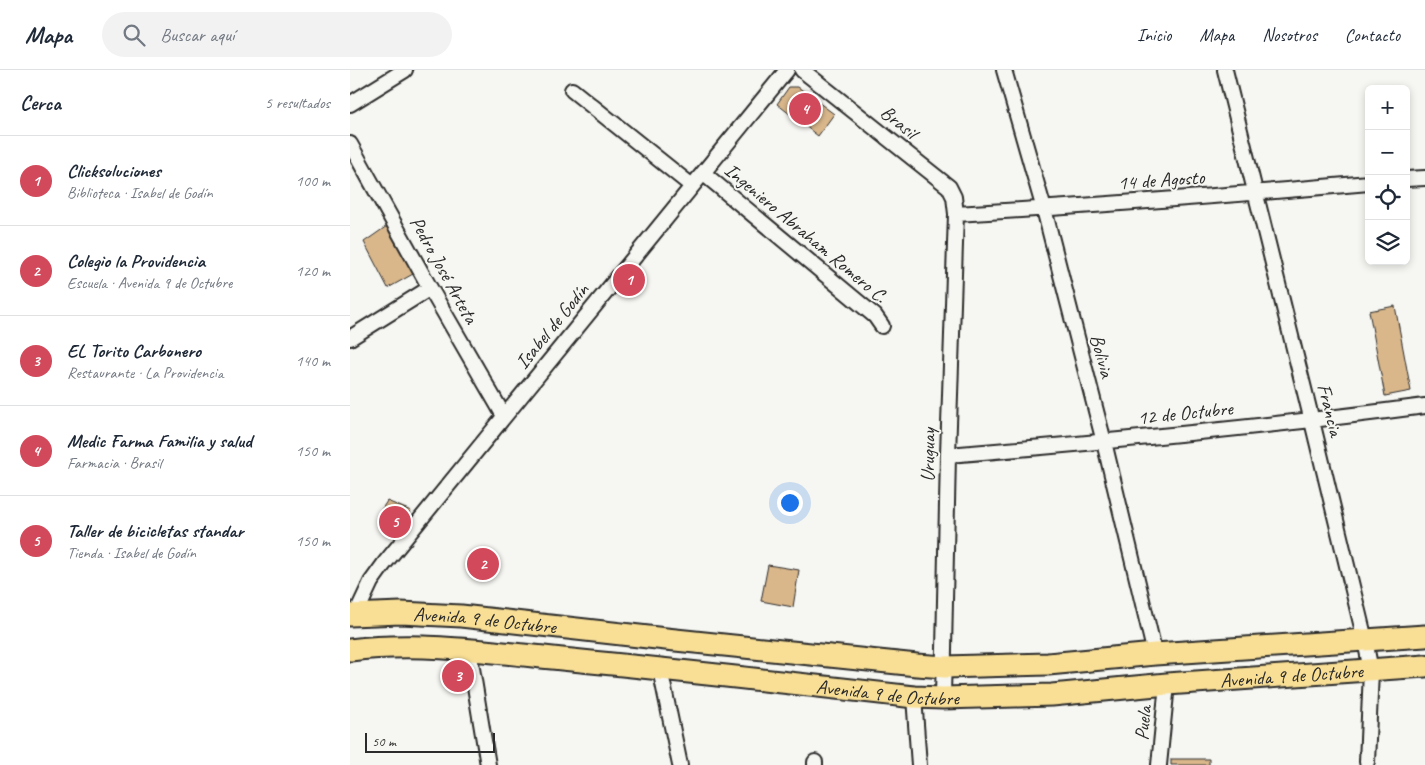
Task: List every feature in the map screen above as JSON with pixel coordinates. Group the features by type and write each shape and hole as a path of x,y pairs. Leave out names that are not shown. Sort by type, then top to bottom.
{"main road":[{"name":"Avenida 9 de Octubre","path":"353,614 401,613 461,616 944,667 1048,664 1155,654 1425,636"},
{"name":"Avenida 9 de Octubre","path":"350,650 401,646 469,650 914,697 943,698 1052,695 1167,684 1425,666"}],"street":[{"path":"350,104 405,70"},
{"name":"Isabel de Godín","path":"353,614 371,582 384,564 787,70"},
{"name":"Brasil","path":"802,70 949,187 954,197 956,214"},
{"name":"Bolivia","path":"1004,70 1044,209 1104,442 1155,654"},
{"name":"Francia","path":"1224,70 1256,193 1365,640 1370,671 1368,762"},
{"path":"572,90 692,186"},
{"name":"Pedro José Arteta","path":"350,144 504,416"},
{"name":"Ingeniero Abraham Romero C.","path":"703,173 875,316 882,326"},
{"path":"1410,179 1425,178"},
{"name":"14 de Agosto","path":"956,214 1044,209 1365,183"},
{"name":"Uruguay","path":"943,698 956,214"},
{"path":"350,338 430,288"},
{"name":"12 de Octubre","path":"948,456 1312,421 1425,406"},
{"path":"469,650 488,765"},
{"path":"660,669 680,765"},
{"name":"Puela","path":"1159,765 1167,684"},
{"path":"914,697 919,765"}],"building":[{"path":"789,87 798,87 834,114 818,136 777,104"},
{"path":"387,226 413,274 388,288 364,242"},
{"path":"1395,306 1411,391 1385,396 1369,311"},
{"path":"387,501 411,511 397,529 378,515"},
{"path":"768,565 799,570 793,607 761,601"},
{"path":"450,667 461,667 466,684 454,685"},
{"path":"1171,759 1209,759 1209,765 1171,765"}],"place":[{"name":"Medic Farma Familia y salud","path":"805,109"},
{"name":"Clicksoluciones","path":"629,280"},
{"name":"Taller de bicicletas standar","path":"395,522"},
{"name":"Colegio la Providencia","path":"483,564"},
{"name":"EL Torito Carbonero","path":"458,676"}]}
